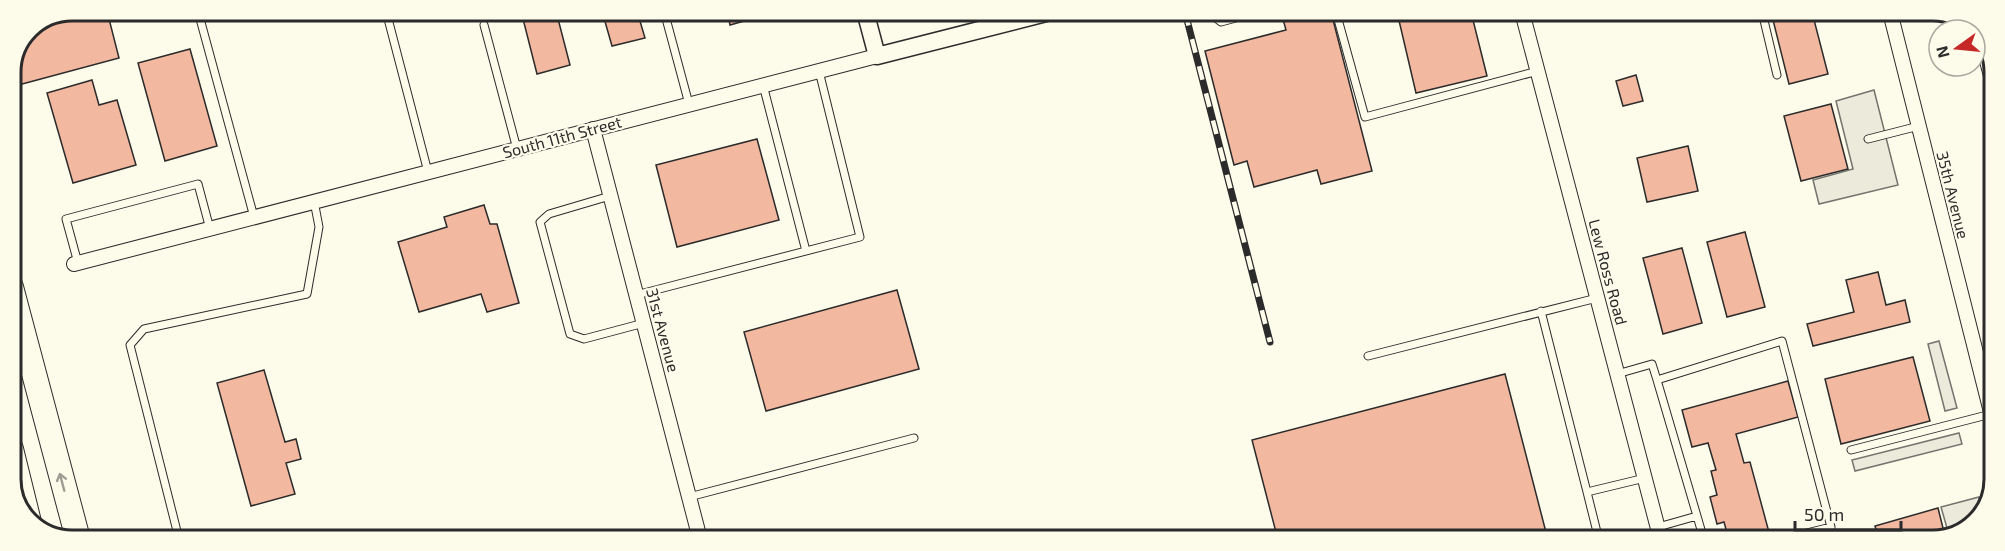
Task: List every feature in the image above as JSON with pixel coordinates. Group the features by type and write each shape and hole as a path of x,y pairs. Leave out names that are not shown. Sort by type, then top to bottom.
{"highway":[{"path":"21,324 76,530"}],"street":[{"path":"868,21 877,56"},
{"name":"South 11th Street","path":"76,263 1015,21"},
{"name":"Lew Ross Road","path":"1524,21 1658,530"},
{"name":"35th Avenue","path":"1892,21 1984,386"},
{"name":"31st Avenue","path":"593,129 698,530"}],"lane":[{"path":"201,21 254,217"},
{"path":"389,21 428,172"},
{"path":"667,21 689,104"},
{"path":"1338,21 1365,117 1538,70"},
{"path":"1764,21 1777,75"},
{"path":"484,25 517,148"},
{"path":"636,295 860,237 819,71"},
{"path":"763,85 806,251"},
{"path":"1868,139 1918,126"},
{"path":"76,263 66,219 198,184 210,229"},
{"path":"610,196 549,214 540,222 570,334 584,339 644,323"},
{"path":"177,530 130,345 144,329 307,294 319,227 314,201"},
{"path":"1368,356 1597,298"},
{"path":"1541,311 1596,530"},
{"path":"1657,380 1782,341 1831,527 1819,530"},
{"path":"1617,374 1652,364 1701,530"},
{"path":"1851,450 1984,419"},
{"path":"689,497 914,438"},
{"path":"1587,492 1645,478"},
{"path":"1667,530 1697,516"}],"shaded area":[{"path":"1874,90 1898,185 1819,204 1813,180 1853,169 1836,101"},
{"path":"1939,341 1957,408 1945,411 1928,344"},
{"path":"1959,433 1962,444 1855,471 1852,460"},
{"path":"1979,497 1980,500 1969,515 1959,523 1947,528 1941,507"}],"building":[{"path":"110,21 119,58 21,84 22,62 30,44 44,30 62,22"},
{"path":"524,21 559,21 570,65 537,74"},
{"path":"605,21 640,21 645,38 612,46"},
{"path":"729,21 744,21 730,25"},
{"path":"1284,21 1333,21 1372,171 1321,184 1317,170 1254,187 1247,161 1234,165 1205,51 1286,30"},
{"path":"1399,21 1473,21 1487,76 1416,93"},
{"path":"1773,21 1814,21 1828,74 1789,84"},
{"path":"190,49 217,146 165,161 138,63"},
{"path":"1636,75 1643,101 1623,106 1616,81"},
{"path":"92,80 99,105 117,100 136,165 73,183 47,93"},
{"path":"1831,104 1848,169 1801,181 1784,116"},
{"path":"757,139 779,220 677,247 656,165"},
{"path":"1688,146 1698,191 1647,202 1637,158"},
{"path":"484,205 490,224 497,224 519,303 487,312 481,294 419,312 398,242 447,227 444,217"},
{"path":"1745,232 1765,307 1727,317 1707,242"},
{"path":"1682,248 1702,323 1663,334 1643,258"},
{"path":"1878,272 1886,305 1905,300 1910,322 1813,346 1807,324 1854,312 1846,280"},
{"path":"897,290 919,369 766,411 744,332"},
{"path":"1913,357 1930,421 1841,444 1825,379"},
{"path":"264,370 285,442 296,439 301,459 286,463 295,494 251,506 217,383"},
{"path":"1505,374 1545,530 1275,530 1252,440"},
{"path":"1788,381 1798,417 1736,434 1744,463 1750,462 1768,530 1726,530 1724,522 1717,524 1710,497 1717,495 1711,471 1716,470 1708,443 1692,447 1682,410"},
{"path":"1938,508 1943,529 1876,530 1875,526"}],"railway":[{"path":"1187,21 1270,342"}]}
